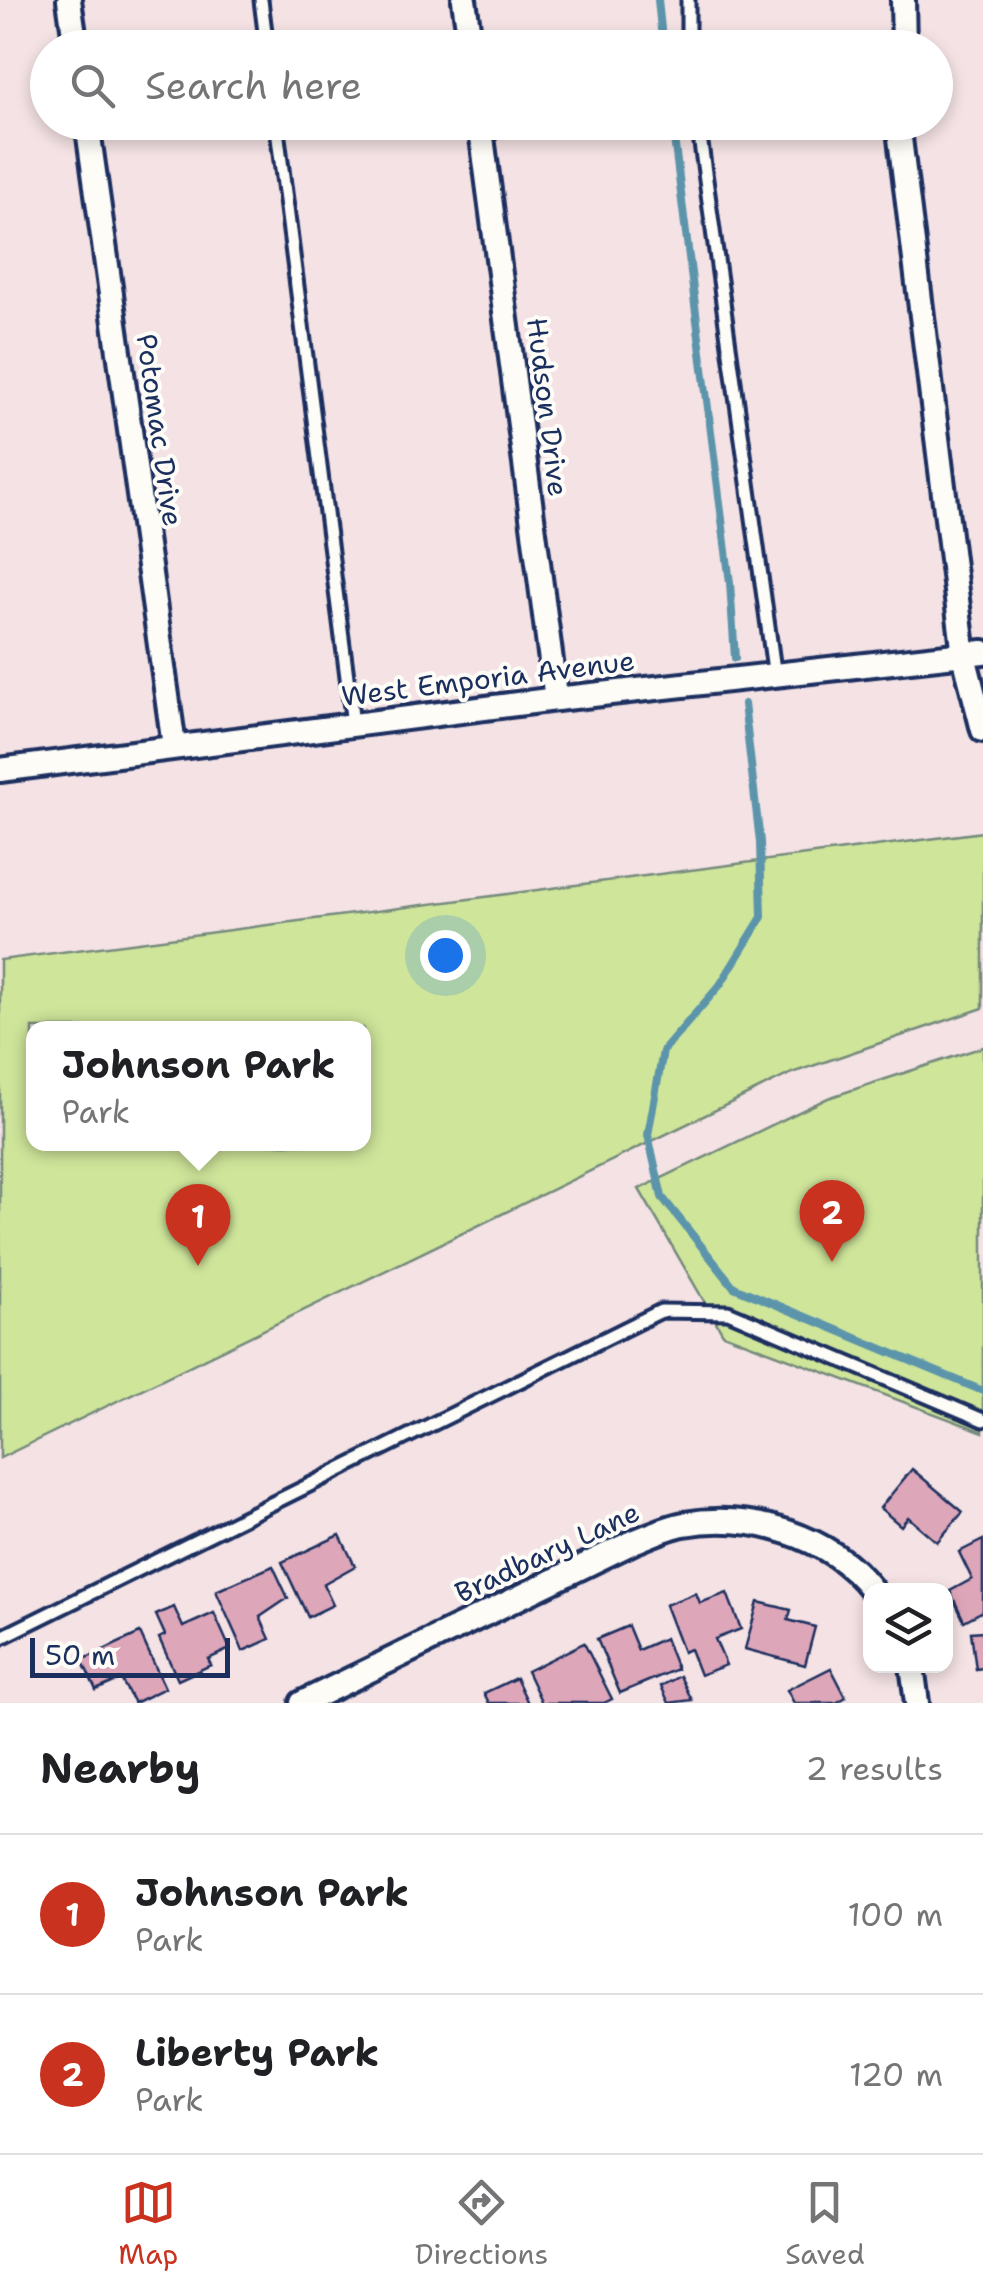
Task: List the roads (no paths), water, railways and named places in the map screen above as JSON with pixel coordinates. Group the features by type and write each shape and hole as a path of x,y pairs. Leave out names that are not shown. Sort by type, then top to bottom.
{"street":[{"path":"70,0 74,30"},
{"path":"464,0 468,30"},
{"path":"903,0 904,30"},
{"name":"Potomac Drive","path":"89,140 174,746"},
{"name":"Hudson Drive","path":"482,140 556,698"},
{"path":"901,140 983,730"},
{"name":"West Emporia Avenue","path":"0,770 556,698 974,654"},
{"name":"Bradbary Lane","path":"302,1703 633,1542 680,1524 720,1520 769,1526 831,1553 864,1583"},
{"path":"913,1673 916,1703"}],"lane":[{"path":"260,0 264,30"},
{"path":"688,0 688,30"},
{"path":"278,140 353,724"},
{"path":"700,140 775,677"},
{"path":"0,1638 661,1311 728,1312 983,1420"}],"waterway":[{"path":"658,0 661,30"},
{"path":"674,140 730,583 735,658"},
{"path":"744,704 760,842 762,917 720,985 663,1051 648,1135 662,1197 734,1287 983,1391"}],"place":[{"name":"Liberty Park","path":"832,1262"},
{"name":"Johnson Park","path":"198,1266"}]}
